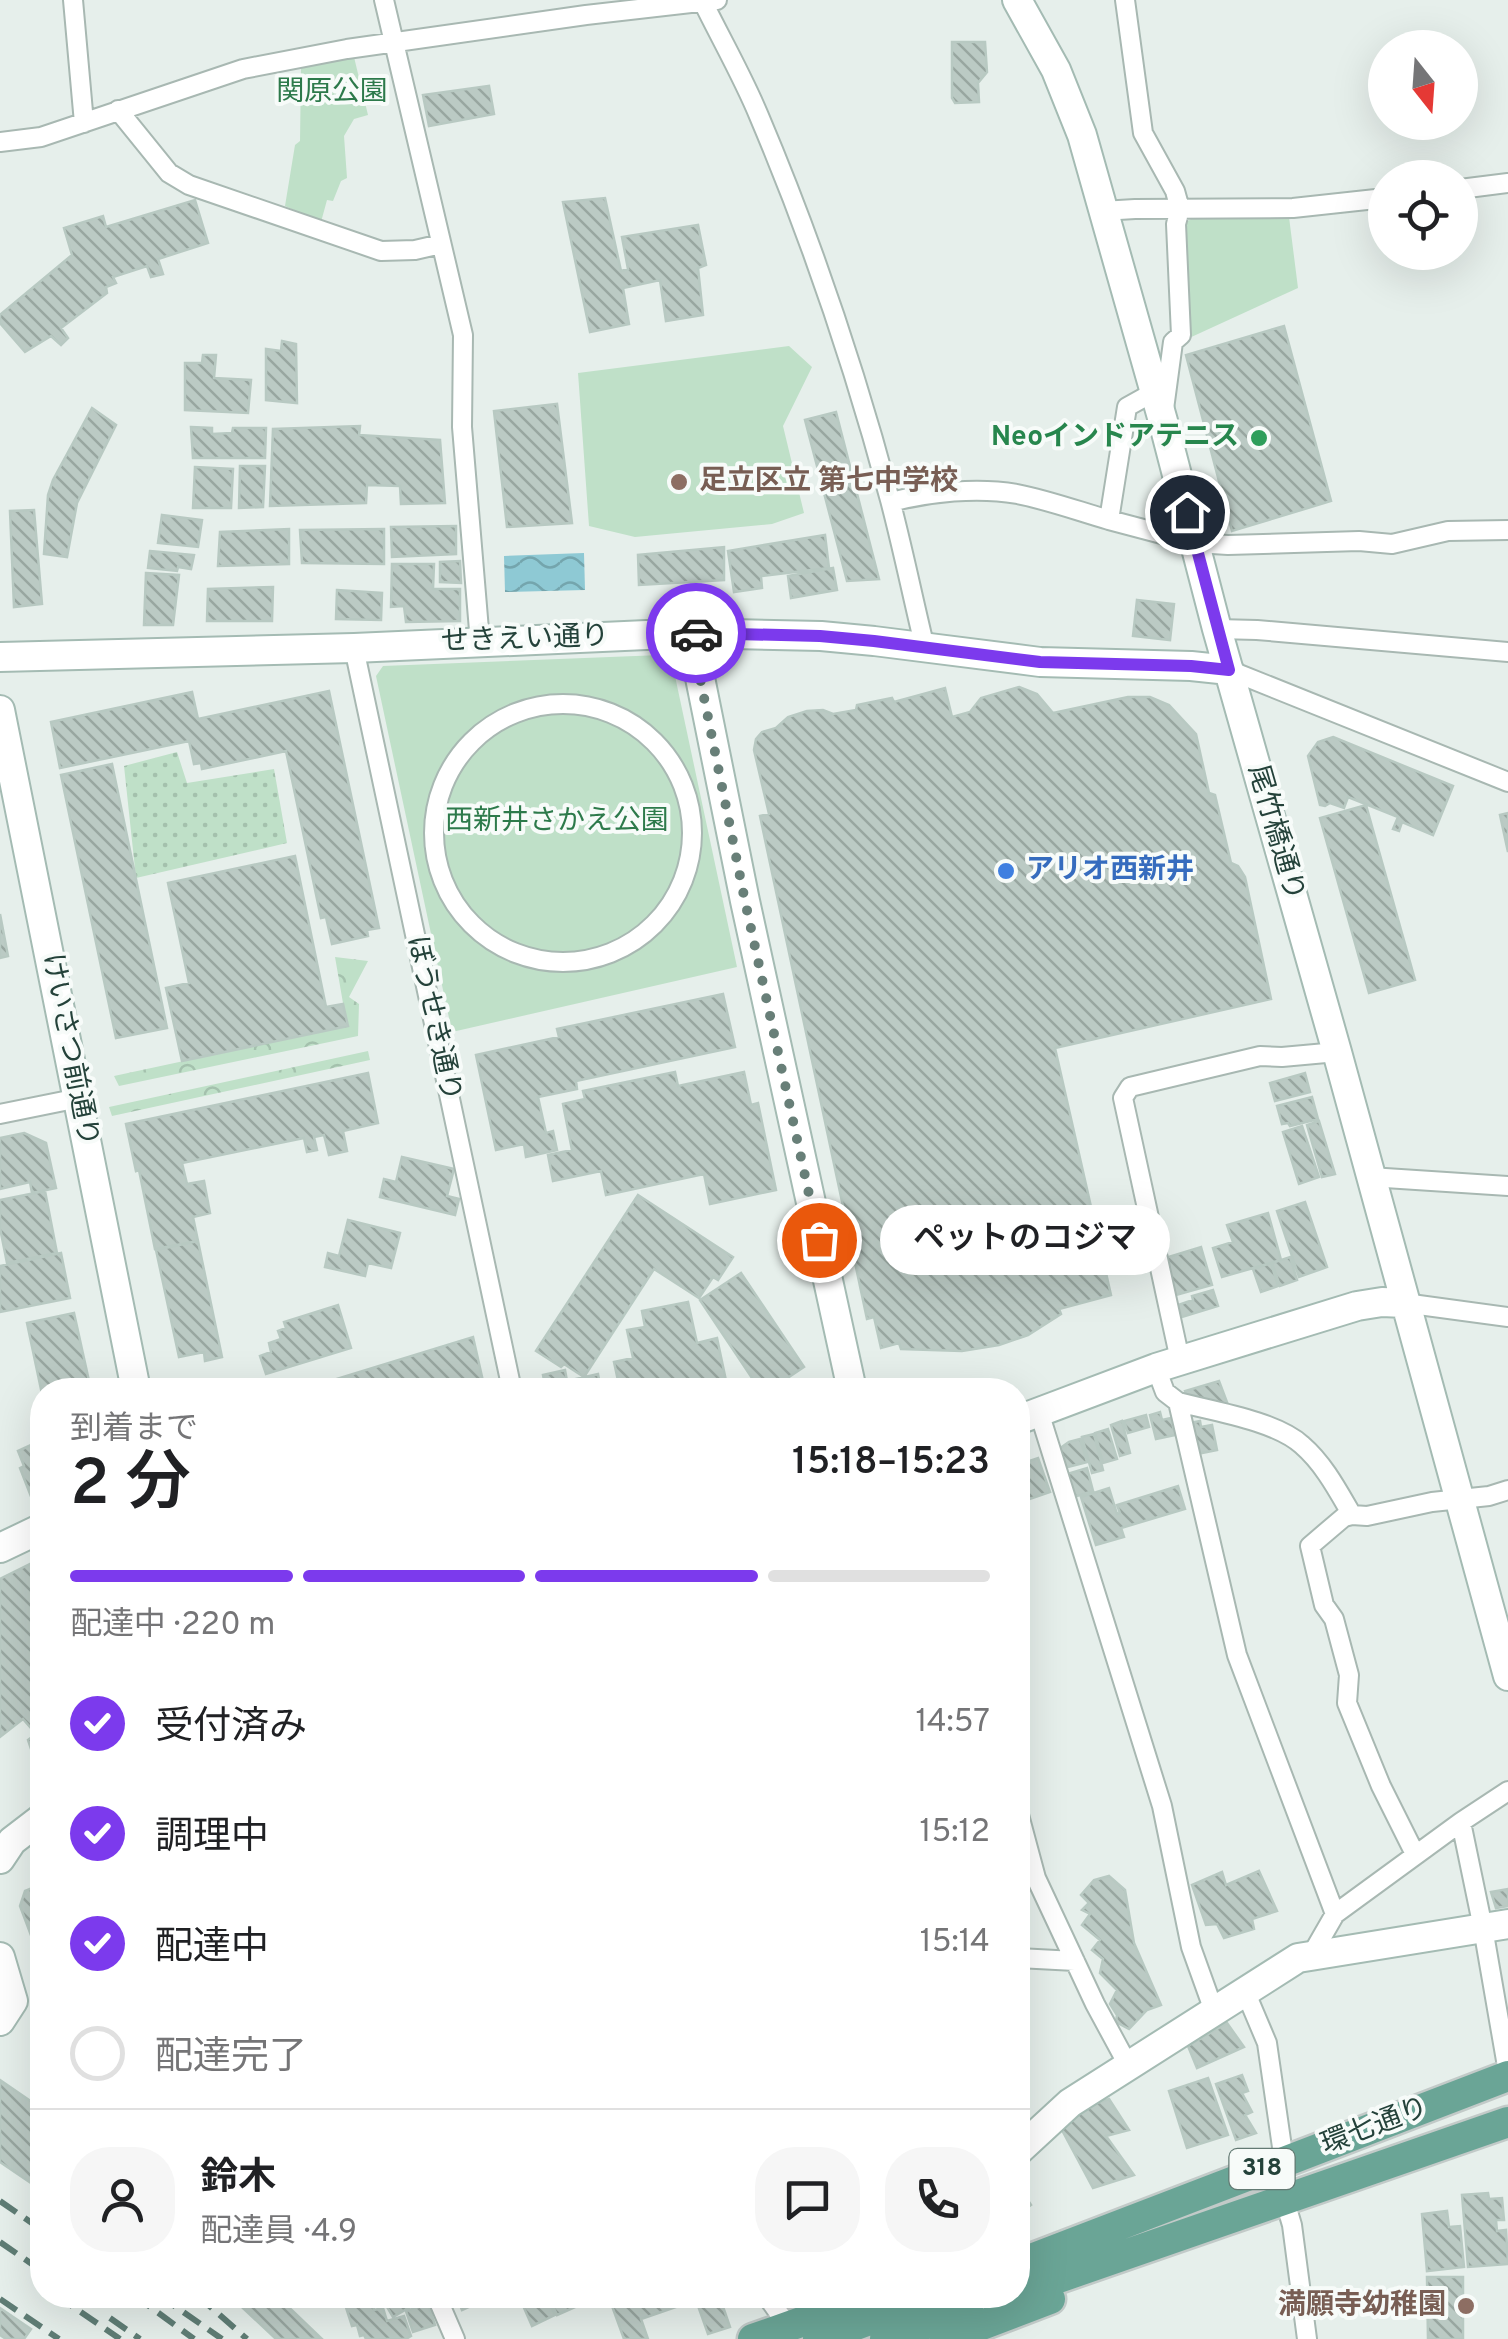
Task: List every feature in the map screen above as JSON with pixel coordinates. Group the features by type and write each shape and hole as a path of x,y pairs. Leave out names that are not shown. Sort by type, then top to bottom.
{"main road":[{"name":"環七通り","path":"1030,2259 1508,2074"},
{"name":"環七通り","path":"1030,2288 1508,2122"},
{"path":"1030,2241 1215,2187"},
{"path":"1030,2289 1174,2251 1244,2212"},
{"path":"753,2339 829,2316 926,2317 960,2308"},
{"path":"885,2339 926,2317 960,2308"}],"street":[{"path":"73,0 84,123"},
{"path":"384,0 462,334 462,427 480,642"},
{"name":"尾竹橋通り","path":"1018,0 1056,70 1082,135 1508,1676"},
{"path":"1125,0 1143,133 1175,191 1180,209 1176,224 1181,334 1173,342 1162,420"},
{"path":"0,142 42,137 243,68 586,15 707,1 794,202 855,378 891,502 925,648"},
{"path":"118,110 169,174 189,185 381,251 416,250 441,244"},
{"path":"1478,187 1508,183"},
{"path":"1102,211 1293,208 1368,200"},
{"path":"1108,520 1128,407 1154,392"},
{"path":"891,502 918,495 1014,494 1196,543 1228,545 1360,541 1392,544 1448,531 1508,530"},
{"path":"1217,629 1508,652"},
{"path":"691,633 849,1378"},
{"name":"せきえい通り","path":"0,657 354,648 691,633 820,636 1040,662 1229,670"},
{"name":"ぼうせき通り","path":"354,648 509,1378"},
{"path":"1229,670 1508,782"},
{"path":"537,707 597,709 625,720 650,738 670,761 684,788 692,848 671,904 651,928 626,946 598,958 548,962 499,946 460,912 438,867 435,816 452,768 486,730 537,707"},
{"name":"けいさつ前通り","path":"0,710 134,1378"},
{"path":"1337,1052 1260,1056 1130,1087 1123,1098 1168,1364 1166,1392 1178,1402 1276,1429 1302,1444 1330,1477 1352,1515"},
{"path":"0,1114 79,1098"},
{"path":"1370,1176 1508,1186"},
{"path":"1030,1415 1168,1364 1357,1306 1404,1303 1508,1317"},
{"path":"1178,1402 1237,1655 1335,1914"},
{"path":"1030,1422 1162,1806 1192,1947 1214,2011"},
{"path":"1414,1854 1380,1786 1347,1703 1349,1674 1334,1619 1324,1605 1310,1546 1344,1517 1508,1490"},
{"path":"0,1548 30,1534"},
{"path":"1312,1954 1335,1914 1414,1854 1508,1791"},
{"path":"1461,1822 1496,1926 1508,2074"},
{"path":"4,1844 30,1826"},
{"path":"1030,1856 1036,1878 1094,2004 1128,2065"},
{"path":"1030,2141 1070,2103 1298,1958 1496,1926"},
{"path":"0,1957 14,2002 0,2021"},
{"path":"1030,1959 1075,1962"},
{"path":"1245,1992 1267,2043 1284,2161"},
{"path":"1284,2198 1292,2225 1307,2339"},
{"path":"442,2308 455,2339"},
{"path":"775,2308 788,2326"}],"green space":[{"name":"関原公園","path":"354,57 368,115 354,119 344,136 347,178 341,181 333,201 327,200 321,222 285,206 295,145 300,141 301,68"},
{"path":"1195,216 1289,217 1298,288 1187,339 1184,224"},
{"path":"789,346 812,367 783,426 804,513 772,524 635,537 589,526 578,373"},
{"name":"西新井さかえ公園","path":"661,655 672,662 737,967 452,1032 376,676 383,666"},
{"path":"177,752 187,783 274,769 287,843 136,878 124,766"},
{"path":"335,957 368,961 349,997 359,1004 358,1036 119,1086 114,1076 347,1026"},
{"path":"368,1051 370,1060 112,1116 109,1107"}],"water":[{"path":"584,553 585,590 505,592 504,556"}],"building":[{"path":"952,42 985,42 987,72 978,83 979,102 955,103 952,98"},
{"path":"489,86 494,114 429,126 423,95"},
{"path":"605,198 621,271 628,269 622,237 698,225 706,265 698,268 703,315 666,321 660,280 623,288 629,324 590,332 563,202"},
{"path":"195,200 208,243 158,259 163,274 151,277 147,266 113,277 116,283 106,287 107,293 61,328 68,338 61,345 51,336 25,352 0,323 0,315 72,255 64,228 103,216 106,227"},
{"path":"1284,326 1331,501 1232,531 1186,355"},
{"path":"282,341 296,344 297,403 266,400 266,349 281,351"},
{"path":"203,355 216,355 214,378 251,380 248,413 185,410 185,363 202,363"},
{"path":"557,404 572,523 507,527 494,411"},
{"path":"92,408 116,425 77,503 67,557 44,554 48,495"},
{"path":"836,412 879,579 847,581 805,420"},
{"path":"360,426 359,435 440,440 445,503 401,504 400,486 367,485 366,503 270,506 273,429"},
{"path":"191,427 212,428 212,434 232,433 233,428 266,428 265,458 193,458"},
{"path":"240,466 265,466 263,507 239,508"},
{"path":"195,467 233,469 231,508 193,508"},
{"path":"34,510 42,604 14,607 10,511"},
{"path":"162,515 202,520 198,547 158,543"},
{"path":"456,526 456,554 392,557 391,527"},
{"path":"289,529 289,564 218,566 220,532"},
{"path":"384,529 384,564 302,563 300,530"},
{"path":"825,535 829,568 761,576 762,588 734,592 728,551"},
{"path":"724,547 724,580 639,585 638,555"},
{"path":"150,551 194,555 191,569 148,568"},
{"path":"460,561 461,583 440,582 440,562"},
{"path":"392,564 434,564 433,589 460,589 460,621 406,622 404,606 391,607"},
{"path":"833,568 837,590 791,598 788,576"},
{"path":"146,573 179,575 173,625 144,625"},
{"path":"273,587 272,621 207,621 208,589"},
{"path":"337,590 382,593 381,620 336,619"},
{"path":"1137,600 1174,604 1170,640 1133,636"},
{"name":"アリオ西新井","path":"1019,687 1037,694 1053,713 1128,697 1150,697 1169,705 1196,734 1231,863 1245,877 1271,999 1055,1048 1111,1295 1059,1309 1061,1314 1028,1335 999,1345 962,1351 901,1349 899,1343 881,1348 874,1317 867,1319 760,816 769,814 754,750 756,739 788,717 807,711 833,714 856,710 857,705 892,698 894,702 945,688 952,717 970,712 981,698"},
{"path":"329,691 379,928 367,930 368,936 332,944 326,917 321,918 286,751 202,769 201,763 194,764 189,741 60,768 51,722 192,692 198,719"},
{"path":"1333,737 1453,786 1433,835 1402,822 1399,831 1393,829 1398,817 1348,797 1344,808 1330,803 1320,805 1308,756 1318,742"},
{"path":"112,764 167,1028 116,1038 61,775"},
{"path":"1366,805 1415,980 1369,993 1320,818"},
{"path":"1508,813 1508,852 1500,815"},
{"path":"295,856 326,1007 343,1004 348,1026 182,1061 166,988 189,983 168,883"},
{"path":"0,914 8,956 0,958"},
{"path":"723,994 735,1047 576,1081 577,1089 538,1097 546,1133 553,1131 557,1150 526,1157 524,1144 496,1150 476,1055 559,1037 557,1029"},
{"path":"675,1072 678,1086 744,1072 751,1105 758,1103 776,1190 710,1204 704,1174 606,1195 601,1171 553,1181 548,1155 572,1150 563,1104 585,1099 583,1091"},
{"path":"368,1073 378,1123 343,1131 347,1151 329,1155 324,1135 314,1137 317,1150 307,1152 304,1138 182,1163 187,1184 204,1181 210,1213 193,1217 198,1241 155,1249 126,1124"},
{"path":"1305,1073 1310,1092 1275,1101 1270,1083"},
{"path":"1312,1097 1318,1119 1290,1126 1282,1124 1277,1106"},
{"path":"1319,1121 1335,1174 1322,1177 1307,1125"},
{"path":"1302,1126 1319,1177 1299,1184 1283,1132"},
{"path":"24,1133 46,1143 56,1188 32,1193 30,1182 0,1189 0,1138"},
{"path":"402,1157 454,1169 447,1196 459,1199 455,1215 380,1197 384,1179 396,1182"},
{"path":"45,1191 57,1253 7,1263 0,1228 0,1200"},
{"path":"638,1195 733,1257 718,1280 713,1277 699,1298 654,1269 584,1377 536,1351"},
{"path":"1305,1202 1327,1267 1299,1277 1277,1211"},
{"path":"1268,1213 1281,1260 1222,1277 1213,1248 1233,1242 1227,1225"},
{"path":"348,1220 400,1233 391,1268 368,1263 365,1276 325,1267 328,1253 339,1256"},
{"path":"198,1241 222,1357 205,1361 204,1352 179,1357 156,1250"},
{"path":"1201,1247 1212,1285 1176,1295 1165,1258"},
{"path":"61,1253 70,1298 0,1312 0,1266"},
{"path":"1290,1257 1297,1280 1280,1286 1272,1263"},
{"path":"1271,1263 1278,1286 1261,1292 1253,1269"},
{"path":"741,1273 804,1367 790,1378 752,1378 700,1300"},
{"path":"1213,1290 1218,1306 1182,1317 1178,1305"},
{"path":"688,1302 697,1343 717,1338 725,1378 617,1378 614,1362 633,1358 627,1330 645,1327 642,1311"},
{"path":"338,1305 351,1348 266,1374 260,1356 271,1352 269,1343 281,1339 278,1331 286,1328 284,1322"},
{"path":"74,1313 88,1378 39,1378 27,1323"},
{"path":"473,1337 482,1378 340,1378"},
{"path":"565,1370 566,1378 544,1378 543,1375"},
{"path":"1219,1381 1228,1405 1186,1394 1185,1391"},
{"path":"1160,1412 1162,1420 1171,1418 1175,1435 1156,1439 1150,1415"},
{"path":"1146,1415 1149,1427 1128,1433 1124,1421"},
{"path":"1122,1421 1130,1453 1120,1456 1111,1425"},
{"path":"1200,1421 1201,1427 1212,1425 1217,1450 1197,1454 1190,1423"},
{"path":"1108,1429 1117,1459 1103,1463 1095,1433"},
{"path":"1094,1434 1103,1470 1092,1473 1082,1437"},
{"path":"1080,1439 1087,1462 1064,1468 1059,1449"},
{"path":"30,1446 30,1494 20,1468 24,1466 18,1451"},
{"path":"1038,1458 1050,1492 1030,1499 1030,1461"},
{"path":"1087,1468 1093,1491 1074,1497 1067,1474"},
{"path":"1178,1486 1185,1509 1121,1528 1124,1537 1096,1545 1081,1497 1109,1488 1117,1514 1117,1505"},
{"path":"30,1564 30,1727 23,1719 0,1737 0,1579"},
{"path":"1259,1871 1277,1911 1252,1919 1254,1929 1224,1938 1217,1924 1206,1925 1192,1885 1222,1872 1226,1885"},
{"path":"1109,1876 1125,1890 1134,1943 1161,2005 1147,2010 1129,2029 1116,2022 1117,2015 1110,2004 1117,1990 1100,1973 1103,1959 1092,1950 1100,1940 1082,1925 1090,1914 1082,1910 1089,1903 1081,1895 1094,1880"},
{"path":"30,1889 30,1933 20,1906 25,1891"},
{"path":"1508,1889 1508,1906 1496,1908 1491,1892"},
{"path":"1227,2023 1244,2047 1197,2068 1188,2046"},
{"path":"1242,2075 1248,2091 1242,2093 1252,2112 1245,2115 1256,2133 1236,2140 1216,2084"},
{"path":"1208,2078 1228,2135 1187,2148 1169,2091"},
{"path":"0,2080 30,2101 30,2182 0,2162"},
{"path":"1109,2099 1129,2130 1106,2136 1134,2175 1093,2188 1055,2117"},
{"path":"1488,2193 1489,2199 1502,2198 1504,2220 1496,2220 1497,2231 1506,2230 1508,2264 1468,2267 1462,2195"},
{"path":"1447,2211 1449,2227 1460,2226 1464,2267 1427,2271 1422,2214"},
{"path":"1427,2277 1463,2277 1463,2339 1428,2339"},
{"path":"0,2308 31,2329 24,2339 0,2335"},
{"path":"243,2308 290,2308 322,2339 276,2339"},
{"path":"346,2308 383,2308 387,2321 404,2316 411,2336 366,2339 360,2336 357,2325 352,2326"},
{"path":"388,2308 408,2308 393,2317"},
{"path":"429,2308 435,2325 413,2332 406,2311"},
{"path":"524,2308 552,2308 555,2315 532,2326"},
{"path":"554,2308 573,2308 557,2315"},
{"path":"613,2308 673,2308 641,2319 648,2339 624,2339"},
{"path":"699,2308 723,2308 730,2327 708,2334"}],"railway":[{"path":"0,2201 30,2222"},
{"path":"0,2242 30,2263"},
{"path":"0,2299 59,2339"},
{"path":"75,2308 120,2339"},
{"path":"152,2308 194,2339"},
{"path":"178,2308 222,2339"},
{"path":"212,2308 247,2339"},
{"path":"110,2318 140,2339"}],"way so far":[{"path":"696,633 691,633 745,901 819,1240"}],"place":[{"name":"Neoインドアテニス","path":"1259,438"},
{"name":"足立区立 第七中学校","path":"679,482"},
{"name":"アリオ西新井","path":"1006,871"},
{"name":"ペットのコジマ","path":"819,1240"},
{"name":"満願寺幼稚園","path":"1466,2306"}],"route":[{"path":"696,633 820,636 1040,662 1229,670 1187,512"}]}
